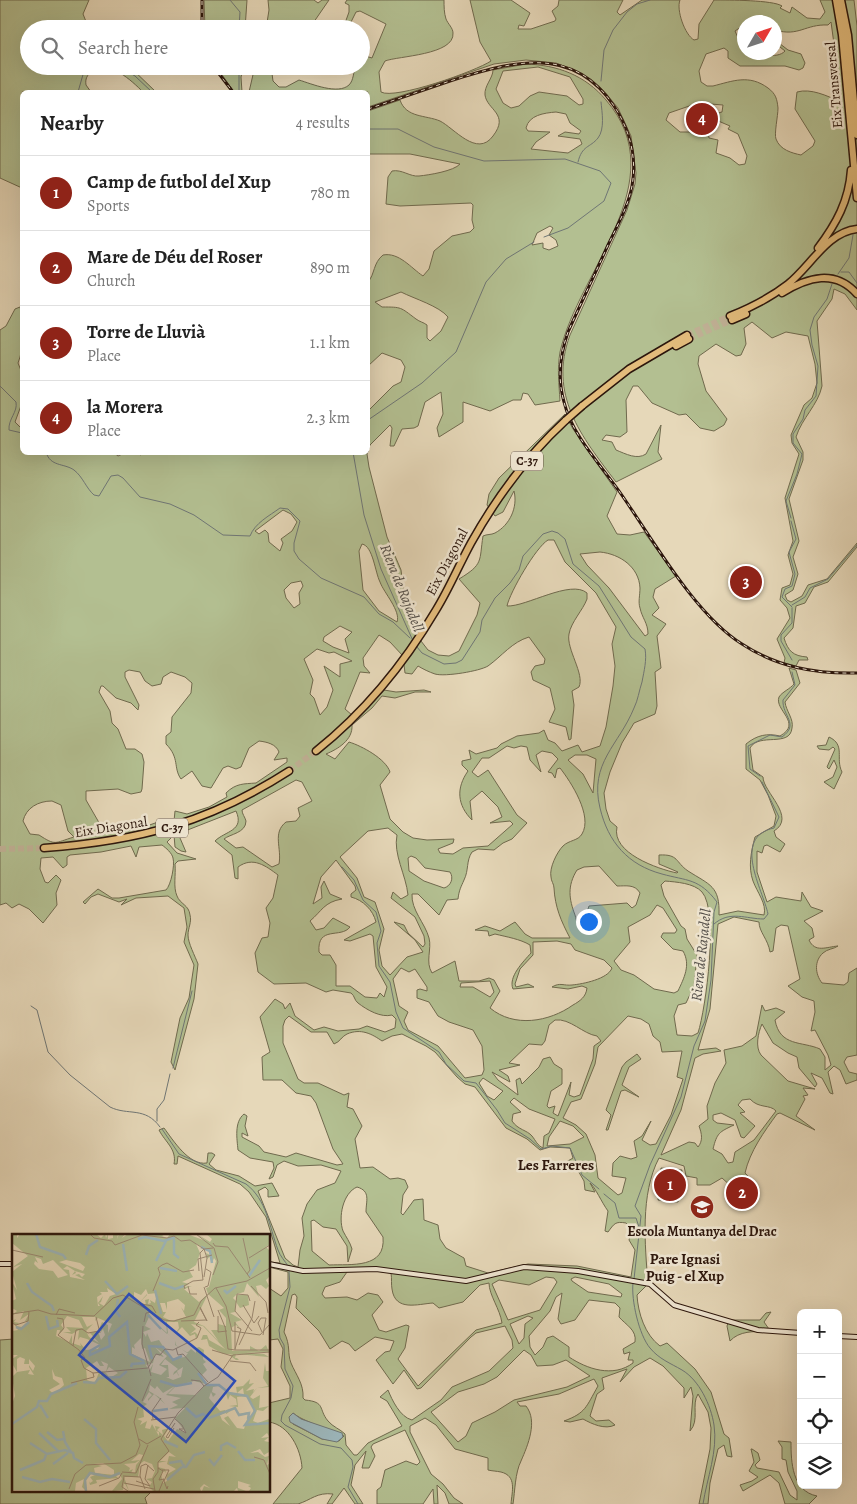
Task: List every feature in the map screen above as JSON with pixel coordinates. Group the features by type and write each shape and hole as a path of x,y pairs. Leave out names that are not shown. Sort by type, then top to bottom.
{"highway":[{"name":"Eix Transversal","path":"836,0 842,35 857,198"},
{"name":"Eix Transversal","path":"841,0 848,35 857,135"},
{"path":"788,284 823,241 841,213 850,190 852,153"},
{"path":"857,230 836,236 788,284 761,302 731,318 801,282 822,277 845,284 857,294"},
{"path":"783,292 837,239 857,230"},
{"name":"Eix Diagonal","path":"316,751 350,722 378,692 409,653 436,610 493,505 527,461 566,420 604,388 688,337"},
{"name":"Eix Diagonal","path":"44,848 109,842 174,827 227,806 289,771"}],"street":[{"path":"270,1264 303,1271 376,1269 466,1281 528,1266 578,1271 647,1283 674,1305 758,1330 797,1333"},
{"path":"842,1336 857,1337"}],"green space":[{"path":"0,0 89,0 83,14 85,20 20,20 20,75 89,75 86,85 90,90 20,90 20,187 0,178"},
{"path":"204,0 247,0 246,20 205,20"},
{"path":"268,0 314,0 318,3 322,0 329,0 315,20 267,20"},
{"path":"347,0 444,0 445,17 453,31 451,40 445,46 436,50 385,61 379,72 381,92 389,93 402,92 436,83 483,66 491,61 480,42 470,0 511,0 530,13 524,26 519,25 518,29 531,29 555,21 556,19 552,11 558,6 559,0 623,0 617,12 620,15 642,0 680,0 679,10 682,22 687,33 694,40 698,39 699,24 714,0 777,4 782,6 780,8 790,13 792,7 807,18 820,19 825,12 820,0 854,0 857,26 857,310 845,294 834,289 832,299 817,321 822,386 796,437 803,452 803,460 789,499 799,541 793,557 798,574 793,590 785,595 787,600 791,602 802,596 808,585 827,579 857,543 857,547 828,582 814,587 805,603 796,606 793,628 784,638 792,652 807,657 808,660 799,660 796,666 784,663 785,658 777,639 790,618 787,608 780,600 782,588 790,585 793,574 788,555 793,541 785,498 799,454 792,443 791,435 804,405 812,398 817,383 815,364 808,336 786,332 772,338 752,322 744,328 746,344 741,355 736,356 716,344 699,356 698,364 706,391 727,419 724,425 714,431 700,428 686,414 679,415 652,403 638,386 633,386 626,400 627,432 620,437 606,435 602,440 612,442 616,450 631,456 643,456 646,454 661,425 658,452 662,459 616,482 580,431 566,396 563,377 564,357 570,335 627,210 635,184 636,173 631,136 618,108 603,90 577,71 556,63 526,60 494,64 370,106 370,90 249,90 253,75 272,75 273,81 279,87 286,87 299,80 318,86 338,89 349,85 354,75 370,75 370,57 372,58 386,24 360,11 356,12 352,20 346,20 349,5 345,3","holes":["737,15 782,15 783,32 828,25 831,22 834,44 830,60 839,101 813,92 797,92 795,109 815,141 813,146 801,155 780,146 776,139 778,108 771,90 761,84 748,80 707,86 701,82 699,71 706,54 724,48 728,51 728,58 740,66 785,66 799,70 803,68 805,63 801,54 788,50 782,45 782,49 785,51 782,53 782,60 737,60 737,36 735,31 737,30","698,103 723,105 722,112 718,113 716,120 730,126 728,129 738,134 747,156 745,164 739,165 730,158 716,153 718,140 709,138 708,132 680,132 666,120 669,113"]},
{"path":"526,64 537,65 559,69 580,78 598,91 606,100 625,131 631,162 627,194 616,226 570,321 560,352 558,370 560,401 535,405 528,394 523,393 521,400 513,400 490,411 463,402 463,422 439,437 437,428 443,414 441,392 425,402 418,426 402,429 394,446 390,446 392,428 390,425 370,445 370,409 393,386 401,382 405,367 401,360 382,353 370,364 370,279 383,255 400,258 423,276 429,269 434,251 452,236 470,232 474,228 472,220 473,205 471,203 400,206 386,204 388,177 392,171 419,176 447,171 460,164 410,154 370,154 370,110 400,100 403,106 412,113 440,121 466,139 480,144 487,142 498,129 498,117 489,105 485,95 493,70","holes":["538,67 570,77 583,99 583,104 579,105 567,96 539,92 530,96 519,106 511,108 503,103 496,89 503,71","551,112 566,114 570,123 581,131 579,134 565,132 558,136 580,139 582,144 568,153 531,149 536,142 550,132 528,131 526,128 530,120","550,226 553,228 549,235 556,240 558,246 549,250 543,248 543,243 532,245 537,233","401,292 433,306 448,317 441,331 430,341 427,338 427,325 400,308 382,307 375,302"]},
{"path":"123,75 138,75 154,90 141,90"},
{"path":"222,75 242,75 242,90 233,90"},
{"path":"20,307 20,356 18,363 20,368 20,408 15,422 20,427 20,455 367,455 387,537 401,570 405,601 421,641 428,650 438,655 449,656 459,651 477,615 480,603 459,579 477,565 483,536 494,534 500,530 509,520 514,509 514,491 503,512 495,516 487,505 489,494 499,478 565,414 573,429 617,492 607,516 617,534 630,535 644,532 676,576 655,589 653,597 659,608 652,615 666,624 657,636 661,668 655,672 657,706 655,714 634,723 622,743 604,793 606,809 610,821 617,827 617,836 621,845 628,852 648,864 677,873 659,864 659,855 674,857 684,868 712,887 718,898 719,915 738,911 764,915 763,902 751,876 751,854 755,837 774,826 776,816 760,780 746,769 746,744 758,737 766,735 780,736 786,731 789,726 788,721 780,707 779,697 794,684 789,668 796,670 800,683 785,702 792,721 790,734 780,739 754,743 750,748 753,770 763,777 764,783 781,812 782,819 780,825 774,831 776,837 785,844 780,852 767,845 764,846 762,853 757,851 757,872 767,902 776,897 801,901 802,892 811,907 823,911 804,921 812,928 814,937 809,940 814,947 838,946 825,952 818,960 816,968 822,983 844,985 848,982 849,973 857,968 857,1055 847,1057 844,1062 849,1072 857,1074 857,1080 846,1084 840,1070 834,1066 828,1072 833,1094 830,1093 822,1078 811,1073 817,1084 815,1087 799,1068 797,1057 773,1043 762,1024 758,1040 758,1048 761,1055 788,1081 815,1089 803,1088 808,1095 803,1096 805,1099 796,1116 815,1130 780,1113 777,1114 758,1142 747,1165 745,1173 755,1183 752,1186 741,1177 741,1183 732,1187 722,1178 710,1185 697,1185 697,1178 686,1176 684,1166 659,1158 653,1172 646,1203 645,1220 648,1284 637,1295 638,1302 643,1323 650,1336 660,1346 667,1343 695,1369 711,1392 724,1434 729,1438 732,1457 727,1456 724,1445 718,1449 710,1483 708,1504 699,1504 710,1449 711,1428 708,1412 698,1394 695,1403 693,1427 690,1431 693,1396 691,1387 684,1398 684,1388 663,1366 650,1358 634,1367 620,1382 627,1369 602,1378 604,1389 597,1394 590,1416 596,1421 609,1420 615,1425 599,1426 583,1419 570,1422 564,1421 577,1415 588,1404 598,1386 594,1379 559,1394 517,1402 520,1406 526,1406 530,1412 532,1426 529,1441 519,1466 513,1504 511,1504 511,1480 506,1474 488,1470 488,1458 455,1449 436,1425 425,1418 410,1426 410,1432 431,1474 443,1484 454,1498 463,1504 449,1504 445,1493 437,1485 438,1504 434,1504 433,1489 423,1504 377,1504 377,1490 381,1487 385,1470 406,1461 417,1465 420,1462 405,1430 373,1444 371,1447 375,1456 369,1468 362,1468 366,1451 355,1465 351,1485 363,1504 355,1504 344,1488 332,1504 327,1504 333,1494 318,1495 298,1504 273,1504 302,1468 299,1453 293,1439 282,1428 270,1422 270,1403 290,1398 290,1386 281,1367 283,1349 278,1339 270,1340 270,1289 281,1296 288,1288 288,1272 270,1267 270,1262 280,1263 266,1217 249,1192 240,1184 178,1156 177,1164 174,1164 174,1154 159,1130 164,1128 182,1151 200,1163 207,1163 208,1153 212,1153 215,1155 209,1164 216,1170 239,1176 255,1186 272,1183 279,1196 268,1197 268,1190 265,1187 258,1191 285,1258 298,1267 304,1236 302,1218 307,1204 317,1190 335,1183 341,1171 321,1165 298,1166 284,1161 277,1165 273,1177 269,1179 274,1168 273,1162 250,1158 238,1150 237,1131 239,1121 244,1114 247,1116 245,1126 248,1136 242,1133 242,1137 259,1146 264,1152 286,1157 296,1153 337,1165 343,1164 333,1149 316,1103 311,1096 296,1093 282,1080 263,1080 262,1057 270,1052 260,1017 275,999 283,1004 285,1009 290,1003 295,1016 314,1030 324,1027 338,1031 359,1029 367,1026 385,1032 395,1028 396,1019 392,1015 374,1013 357,1002 351,993 333,990 326,992 306,983 274,984 258,972 255,953 262,938 268,937 270,923 266,908 273,898 278,875 264,866 249,862 238,867 238,879 235,878 232,855 215,841 236,827 238,818 236,811 185,831 180,838 186,852 175,847 174,835 167,842 177,853 196,859 178,861 175,864 176,892 178,899 189,912 191,920 188,938 198,964 194,999 175,1070 171,1062 180,1018 189,998 194,965 184,942 187,927 184,908 168,896 136,898 121,905 127,899 119,902 98,894 91,897 85,904 83,902 98,889 112,898 166,890 171,880 173,865 172,856 167,849 162,845 139,847 136,857 131,846 101,852 70,855 67,857 67,865 63,868 53,857 41,858 40,869 45,882 48,883 56,875 61,880 56,893 57,905 43,923 29,909 19,904 12,908 6,903 0,905 0,330 6,326 15,309","holes":["283,510 291,514 297,522 292,531 281,539 283,543 280,551 269,542 268,533 265,530 259,534 255,531","548,540 554,540 565,562 596,593 616,627 612,644 615,666 613,686 606,727 600,746 582,752 578,745 562,751 555,743 548,740 544,730 539,733 517,736 497,748 476,754 469,750 471,759 462,761 462,765 468,771 460,790 463,808 472,820 470,801 482,791 498,807 502,817 490,823 510,821 513,824 488,846 463,848 453,854 440,853 438,849 453,843 454,839 427,840 413,838 403,832 390,819 380,785 390,772 384,762 367,750 349,742 335,759 326,754 344,743 350,735 352,725 372,708 382,696 395,698 415,692 431,692 424,690 396,692 384,690 368,707 352,715 345,709 360,672 370,673 364,666 363,658 379,635 390,642 403,656 405,673 412,674 418,666 440,675 484,668 512,646 529,637 545,659 544,664 535,666 531,672 533,680 550,688 555,709 549,722 566,727 569,740 571,739 574,705 572,691 579,687 580,675 570,647 569,634 587,599 587,593 570,589 507,606 524,570 537,551","362,544 369,549 380,582 397,613 397,622 379,611 363,590 359,551","607,553 621,559 632,568 639,581 639,606 648,634 645,636 609,588 587,565 580,554","301,581 303,586 299,593 300,604 294,608 286,598 284,590 291,583","340,626 352,632 345,639 349,653 323,641 324,637","317,649 329,653 334,652 352,661 340,664 340,677 324,666 333,690 327,707 320,715 314,698 310,694 313,680 304,659","129,670 140,672 145,681 152,686 161,684 163,677 171,672 185,677 192,683 191,693 172,717 171,732 166,736 166,744 175,758 177,771 181,779 192,771 202,786 211,788 223,768 228,766 236,769 241,767 249,748 259,741 271,744 278,749 279,752 274,760 287,758 287,762 256,783 233,787 226,793 227,797 209,807 187,814 175,811 174,821 164,820 135,830 105,833 86,800 86,791 118,789 131,794 141,792 144,762 142,754 135,749 126,749 118,729 112,723 110,711 99,692 101,686 116,698 131,703 138,710 139,705 125,677 125,672","507,746 514,748 527,747 530,760 541,772 536,755 542,751 552,753 558,759 548,772 552,773 555,778 557,769 560,768 575,790 583,809 585,827 582,834 565,844 554,860 551,869 557,908 570,938 532,938 525,934 515,922 500,931 485,926 475,930 488,931 489,936 495,934 530,945 531,953 514,975 513,989 534,987 528,984 516,987 515,984 520,969 533,955 533,942 557,941 571,944 575,950 604,960 612,968 606,975 595,980 552,987 568,989 582,986 587,988 584,996 578,1002 564,1011 543,1019 520,1020 499,1014 490,1008 500,991 494,980 489,978 479,981 459,981 455,961 432,973 430,969 429,938 414,906 412,894 418,894 439,915 447,900 458,899 472,852 478,849 494,850 512,839 527,823 517,815 488,770 478,777 472,772 482,758 489,758","575,755 587,755 596,759 593,793 583,774 568,760","296,780 302,782 312,801 298,808 300,816 296,821 286,822 282,826 278,836 279,864 272,867 243,847 236,848 224,839 241,831 245,825 246,821 242,810","52,801 61,805 68,831 74,837 59,842 52,842 39,835 30,834 23,821 27,812 33,806 42,802","388,828 397,835 398,857 408,895 401,899 393,892 391,898 415,917 424,936 425,944 423,947 408,933 404,925 394,922 415,940 423,952 407,957 390,975 382,966 379,950 384,929 375,902 364,897 357,878 340,857 368,831","411,856 416,858 425,868 450,872 452,877 448,886 444,888 424,881 409,871 408,858","336,860 355,886 356,890 351,894 351,897 363,903 373,913 376,922 344,940 350,941 370,934 373,936 376,967 387,987 384,997 380,993 377,998 365,997 350,986 336,986 336,965 330,955 322,955 319,952 319,944 326,935 341,932 350,927 333,918 324,928 316,930 310,921 331,902 342,899 330,894 324,881 321,887 322,898 313,904 321,877","599,866 617,886 633,887 638,890 640,893 636,905 632,908 627,903 589,906 586,915 588,928 585,931 580,928 571,903 570,887 577,870 584,867","665,881 685,884 699,889 707,902 710,919 709,960 704,1003 698,1033 692,1036 677,1035 674,1016 678,1005 686,1003 694,986 697,955 687,939 685,929 681,926 664,896 661,885","657,905 663,908 677,930 675,933 663,933 661,937 673,949 683,951 687,966 678,991 674,993 654,989 634,975 621,970 614,961 630,942 628,927 650,915","734,917 759,922 770,952 773,951 776,928 781,925 788,926 800,979 788,986 802,997 814,1001 815,1012 811,1031 815,1030 831,1065 825,1070 825,1057 820,1049 793,1042 782,1035 775,1020 785,1012 776,1008 765,1011 762,1005 756,1036 742,1046 724,1050 726,1063 715,1083 707,1106 708,1119 699,1126 701,1132 700,1145 698,1147 695,1143 689,1142 661,1155 681,1110 695,1058 703,1054 721,1051 716,1048 698,1050 710,1009 718,924","401,968 409,972 415,969 427,987 427,991 417,990 417,998 429,1002 438,1016 473,1030 482,1046 484,1070 482,1075 465,1078 438,1046 408,1030 404,1021 408,1012 399,1006 393,979","490,981 494,992 490,997 473,987 460,987 461,983","289,1016 311,1032 327,1032 334,1044 345,1035 352,1032 362,1032 382,1041 402,1034 426,1046 435,1052 465,1084 475,1087 506,1128 527,1139 540,1150 550,1147 570,1148 573,1158 561,1165 569,1167 573,1162 584,1181 585,1190 595,1192 590,1183 594,1188 608,1211 605,1231 608,1232 613,1225 619,1222 626,1223 632,1229 629,1240 635,1250 631,1277 577,1266 528,1264 488,1273 466,1266 464,1258 446,1248 440,1239 438,1225 424,1220 423,1199 414,1200 403,1215 401,1213 403,1195 408,1187 405,1180 398,1178 390,1179 373,1167 360,1168 355,1139 362,1126 353,1109 347,1107 349,1093 344,1095 318,1083 304,1083 298,1079 283,1043 283,1026","628,1016 641,1019 649,1024 653,1036 660,1042 662,1052 682,1051 677,1077 683,1079 671,1115 656,1144 650,1145 642,1140 651,1121 642,1136 634,1141 637,1157 631,1159 620,1156 613,1163 612,1176 626,1178 622,1193 618,1195 598,1178 595,1155 586,1134 576,1125 563,1118 571,1102 581,1099 595,1064 598,1047","555,1020 566,1021 597,1036 601,1041 594,1046 593,1059 580,1095 574,1097 569,1095 571,1082 558,1116 553,1113 555,1106 549,1108 547,1106 551,1091 562,1084 562,1069 554,1064 550,1057 543,1059 539,1067 522,1084 520,1078 516,1080 518,1095 498,1080 492,1072 510,1082 508,1076 499,1070 520,1065 509,1063 529,1044 542,1045 545,1041 549,1025","483,1078 503,1091 494,1100 487,1096 479,1083","514,1098 529,1109 555,1119 549,1133 544,1136 543,1148 530,1134 512,1121 513,1114 521,1112 510,1102","750,1099 757,1104 776,1111 754,1140 735,1152 733,1162 728,1163 722,1154 713,1149 719,1134 734,1125 717,1123 713,1120 713,1115 721,1113 735,1120 741,1137 744,1138 755,1126 740,1113 745,1112 738,1105 742,1100","560,1121 573,1126 584,1137 570,1144 547,1146 549,1137","357,1187 364,1191 367,1200 366,1212 383,1237 382,1247 379,1255 365,1263 329,1265 312,1251 311,1221 314,1220 323,1227 336,1229 347,1246 348,1262 352,1249 343,1231 341,1219 348,1194","376,1271 391,1273 394,1296 402,1304 433,1303 439,1308 463,1302 480,1285 489,1283 489,1288 502,1323 476,1330 418,1386 398,1359 405,1348 409,1326 406,1325 386,1332 379,1330 372,1315 383,1302 378,1295 368,1293 357,1300 347,1297 325,1298 322,1294 325,1287 340,1282 347,1272","546,1277 554,1278 557,1282 540,1310 508,1320 492,1284 499,1280 529,1285","575,1277 609,1284 622,1294 621,1297 588,1292 571,1279","562,1293 558,1319 561,1324 575,1320 589,1300 615,1303 620,1308 619,1317 633,1331 635,1338 635,1342 623,1349 624,1354 630,1352 628,1360 633,1360 633,1363 625,1368 609,1371 592,1368 569,1357 569,1347 553,1336 547,1338 543,1347 535,1355 530,1347 529,1336 550,1311 556,1297","295,1294 297,1297 296,1308 319,1331 330,1349 342,1341 349,1344 355,1351 375,1337 394,1341 390,1351 385,1352 376,1360 393,1384 404,1370 417,1389 421,1388 476,1333 505,1326 512,1340 513,1348 489,1371 452,1387 441,1400 412,1420 400,1412 388,1390 380,1397 387,1401 402,1426 368,1443 357,1455 354,1455 346,1445 345,1434 328,1421 319,1404 303,1398 301,1384 291,1363 284,1332 292,1295","528,1316 533,1318 525,1324 524,1338 519,1344 510,1324","524,1350 531,1355 537,1366 553,1365 566,1360 590,1376 567,1387 514,1400 472,1423 466,1436 458,1442 431,1412 458,1392 484,1384 497,1377","293,1413 344,1436 339,1441 322,1439 293,1424"]},
{"path":"829,737 834,740 839,748 839,762 842,772 834,789 824,782 833,777 837,767 834,760 829,769 827,767 835,749 833,747 829,750 819,749 817,746 826,745"},
{"path":"637,1054 641,1059 629,1067 622,1085 639,1097 625,1090 621,1091 608,1130 606,1130 611,1115 606,1110 622,1067"},
{"path":"661,1168 682,1170 678,1202 658,1200"},
{"path":"771,1312 764,1322 769,1329 767,1332 742,1333 730,1341 727,1326 729,1320 760,1320 766,1313"},
{"path":"12,1339 12,1492 151,1492 145,1498 147,1504 0,1504 0,1340"},
{"path":"778,1441 791,1442 797,1489 803,1489 817,1496 809,1504 785,1504 779,1483 770,1475 743,1491 740,1485 758,1477 749,1471 754,1462 752,1449 758,1453 760,1460 755,1465 757,1468 779,1472 790,1495 797,1500 797,1491 788,1472 786,1460 782,1459 782,1447"}],"water":[{"path":"293,1413 301,1419 342,1433 343,1437 337,1442 322,1439 290,1422 289,1417"}],"waterway":[{"name":"Riera de Rajadell","path":"230,0 240,12 240,20"},
{"path":"601,81 604,50 613,30 627,12 637,4 650,0"},
{"name":"Riera de Rajadell","path":"79,90 83,75"},
{"name":"Riera de Rajadell","path":"133,75 150,90"},
{"name":"Riera de Rajadell","path":"239,75 239,90"},
{"path":"578,162 582,152 598,138 602,130 601,102"},
{"name":"Riera de Rajadell","path":"370,129 398,129 434,147 484,161 565,159 600,171 611,183 604,201 568,228 544,237"},
{"path":"838,274 849,258 853,235"},
{"name":"Riera de Rajadell","path":"370,419 422,383 456,352 486,282 506,259 534,242"},
{"path":"841,272 849,272 857,283"},
{"path":"791,518 786,501 797,474 802,454 793,443 793,434 803,419 805,410 816,396 818,366 810,330 814,317 827,299 832,284"},
{"path":"0,386 16,402 16,409 10,422 9,430 20,433"},
{"path":"47,455 54,462 74,470 94,495 99,496 111,476 118,475 140,497 170,504 194,515 223,535 250,536 255,527 267,517 280,508 288,509 300,521 294,543 294,551 299,559 321,578 364,597 379,614 393,622 410,638"},
{"name":"Riera de Rajadell","path":"354,455 364,515 381,569 413,641"},
{"path":"791,521 796,539 789,552 795,574 792,586 785,589 782,597 792,607"},
{"name":"Riera de Rajadell","path":"417,647 422,653 444,664 456,663 462,660 480,632 482,620 495,598 510,583 519,570 523,556 543,534 552,531 565,539 573,564 599,586 631,637 645,649 646,657 642,682 635,705 602,766 598,792 600,808 608,831 621,850 630,858 650,870 698,884 717,902 714,912 711,980 705,1021 694,1046 681,1097 650,1165 635,1206 641,1216 634,1279"},
{"path":"792,605 805,597 810,588 828,579 857,545"},
{"path":"792,608 792,623 781,635 781,641 792,660"},
{"path":"760,776 750,769 748,746 770,735 782,737 790,728 783,700 795,685 792,672"},
{"path":"714,924 726,917 738,916 764,919 768,914 756,879 752,853 754,842 761,833 774,828 779,817 762,782"},
{"path":"342,867 354,880 363,900 376,912 381,931 377,943 379,966 390,982 396,1012 403,1028 439,1052 446,1064 464,1081 476,1083 505,1123 530,1139 541,1149 552,1146 570,1148 582,1175 599,1189"},
{"path":"173,1068 192,991"},
{"path":"31,1006 37,1010 48,1052 70,1075 110,1107 148,1116 160,1127"},
{"path":"157,1121 157,1109 164,1100 170,1074"},
{"path":"162,1129 179,1154 246,1184 253,1190 263,1206 279,1252 288,1266"},
{"path":"604,1194 615,1203 619,1218 636,1218 639,1227"},
{"path":"289,1271 290,1287 279,1330 280,1338 284,1345 285,1369 293,1386 291,1398 281,1421 320,1444 341,1448 352,1460 353,1467 348,1487 358,1504"},
{"name":"Riera de Rajadell","path":"633,1283 633,1298 637,1317 646,1342 657,1355 688,1374 694,1380 710,1409 714,1425 715,1445 703,1504"}],"tunnel":[{"path":"687,335 730,316"},
{"path":"689,339 732,320"},
{"path":"289,771 316,751"},
{"path":"0,849 44,848"}],"railway":[{"path":"202,0 202,20"},
{"path":"370,108 473,74 517,64 539,63 559,65 579,73 597,86 620,115 631,144 634,165 632,186 625,209 568,332 561,358 562,393 573,426 587,449 619,491 675,574 691,595 725,631 755,652 783,664 826,672 857,673"},
{"path":"220,75 231,90"}],"place":[{"name":"la Morera","path":"702,119"},
{"name":"Torre de Lluvià","path":"746,582"},
{"name":"Camp de futbol del Xup","path":"670,1185"},
{"name":"Mare de Déu del Roser","path":"742,1193"},
{"name":"Escola Muntanya del Drac","path":"702,1207"}],"district":[{"name":"Les Farreres","path":"556,1165"},
{"name":"Pare Ignasi Puig - el Xup","path":"685,1268"}]}
